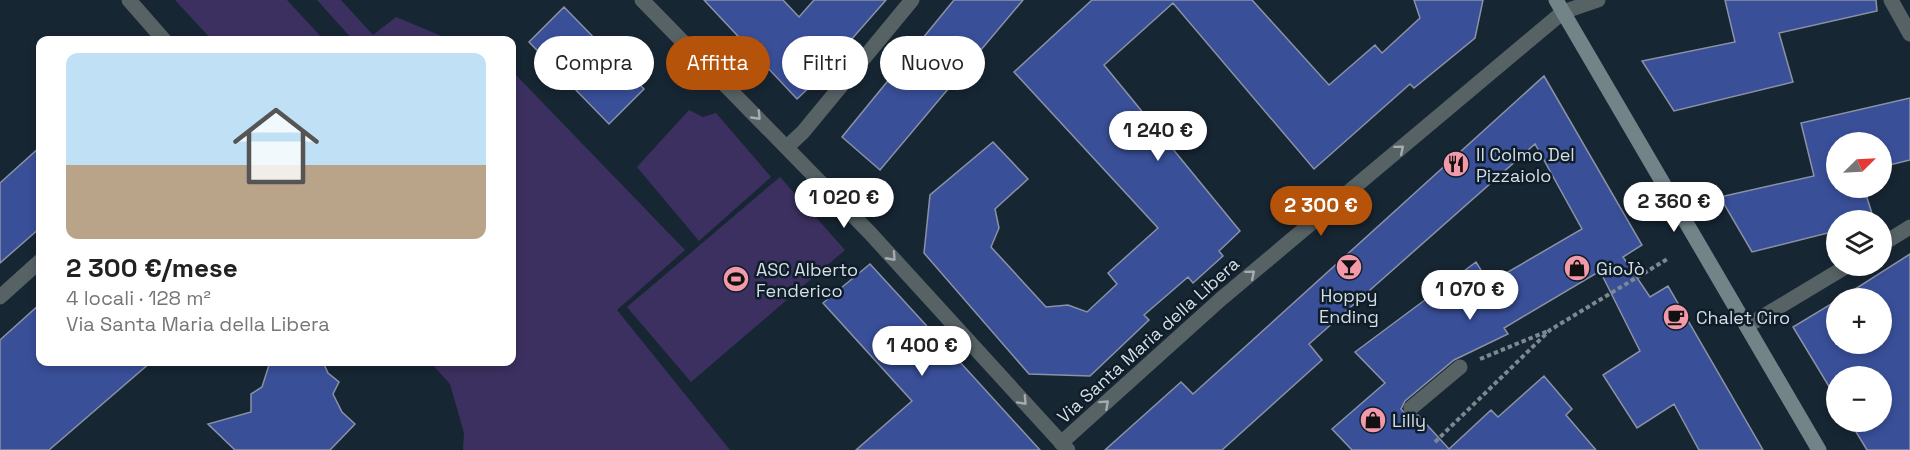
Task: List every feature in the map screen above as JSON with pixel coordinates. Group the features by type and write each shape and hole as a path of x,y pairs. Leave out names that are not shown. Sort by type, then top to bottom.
{"main road":[{"path":"1560,6 1819,450"}],"street":[{"path":"129,0 160,36"},
{"path":"642,0 870,233 1065,446"},
{"path":"787,147 803,132 912,0"},
{"path":"1560,6 1598,0"},
{"path":"1891,0 1910,34"},
{"name":"Via Santa Maria della Libera","path":"1065,446 1221,300 1560,6"},
{"path":"1892,238 1910,227"},
{"path":"0,297 36,265"},
{"path":"1747,326 1830,276"},
{"path":"1412,408 1460,367"}],"path":[{"path":"1460,367 1550,330 1669,258"},
{"path":"1435,442 1550,330"}],"shaded area":[{"path":"175,0 287,0 320,36 208,36"},
{"path":"317,0 341,0 373,35 396,17 441,36 349,36"},
{"path":"516,75 685,250 617,310 730,450 463,450 464,433 450,384 434,366 516,366"},
{"path":"689,110 703,117 716,113 771,177 699,241 637,167"},
{"name":"ASC Alberto Fenderico","path":"780,177 845,250 691,382 627,307"}],"building":[{"path":"704,0 783,0 799,17 814,0 886,0 854,36 782,36 782,83 770,70 770,36 738,36"},
{"path":"954,0 1023,0 985,45 985,36 925,36"},
{"path":"1092,0 1252,0 1329,85 1375,45 1382,53 1420,18 1414,0 1483,0 1475,38 1414,88 1410,84 1314,169 1173,3 1104,65 1240,231 1219,251 1223,256 1193,283 1188,277 1144,315 1149,320 1090,376 1029,374 924,253 930,195 993,142 1028,179 995,209 999,228 991,247 1046,307 1068,305 1087,312 1117,284 1108,273 1158,228 1014,72"},
{"path":"1725,0 1876,0 1877,11 1779,33 1793,82 1674,111 1642,61 1735,42"},
{"path":"564,7 592,36 535,36"},
{"path":"534,37 534,47 529,42"},
{"path":"1544,76 1642,245 1623,257 1650,297 1668,286 1763,450 1699,450 1674,404 1637,428 1603,375 1640,351 1600,271 1504,328 1508,334 1454,360 1405,401 1401,409 1408,417 1418,415 1449,449 1491,410 1498,417 1544,376 1572,409 1566,415 1596,450 1352,450 1332,429 1385,383 1355,352 1476,262 1489,283 1582,229 1535,144 1309,344 1322,360 1222,450 1105,450 1181,382 1193,394"},
{"path":"576,90 643,90 609,124"},
{"path":"789,90 806,90 797,99"},
{"path":"880,90 947,90 880,170 842,137"},
{"path":"1910,98 1910,160 1892,164 1892,132 1826,132 1826,198 1867,198 1871,210 1826,210 1826,234 1752,252 1720,197 1814,176 1801,123"},
{"path":"36,151 36,232 0,263 0,183"},
{"path":"1910,254 1910,450 1867,450 1856,432 1892,432 1892,366 1826,366 1826,381 1793,327 1826,307 1826,354 1892,354 1892,288 1857,288 1876,276 1892,276 1892,265"},
{"path":"870,264 1040,450 856,450 912,401 823,303"},
{"path":"36,308 36,366 146,366 49,450 0,450 0,340"},
{"path":"269,366 325,366 328,373 339,382 333,394 342,412 355,424 330,450 235,450 208,424 251,412 251,394 262,387"}],"place":[{"name":"Il Colmo Del Pizzaiolo","path":"1456,164"},
{"name":"Hoppy Ending","path":"1349,267"},
{"name":"GioJò","path":"1577,268"},
{"name":"ASC Alberto Fenderico","path":"736,279"},
{"name":"Chalet Ciro","path":"1676,317"},
{"name":"Lilly","path":"1373,420"}]}
